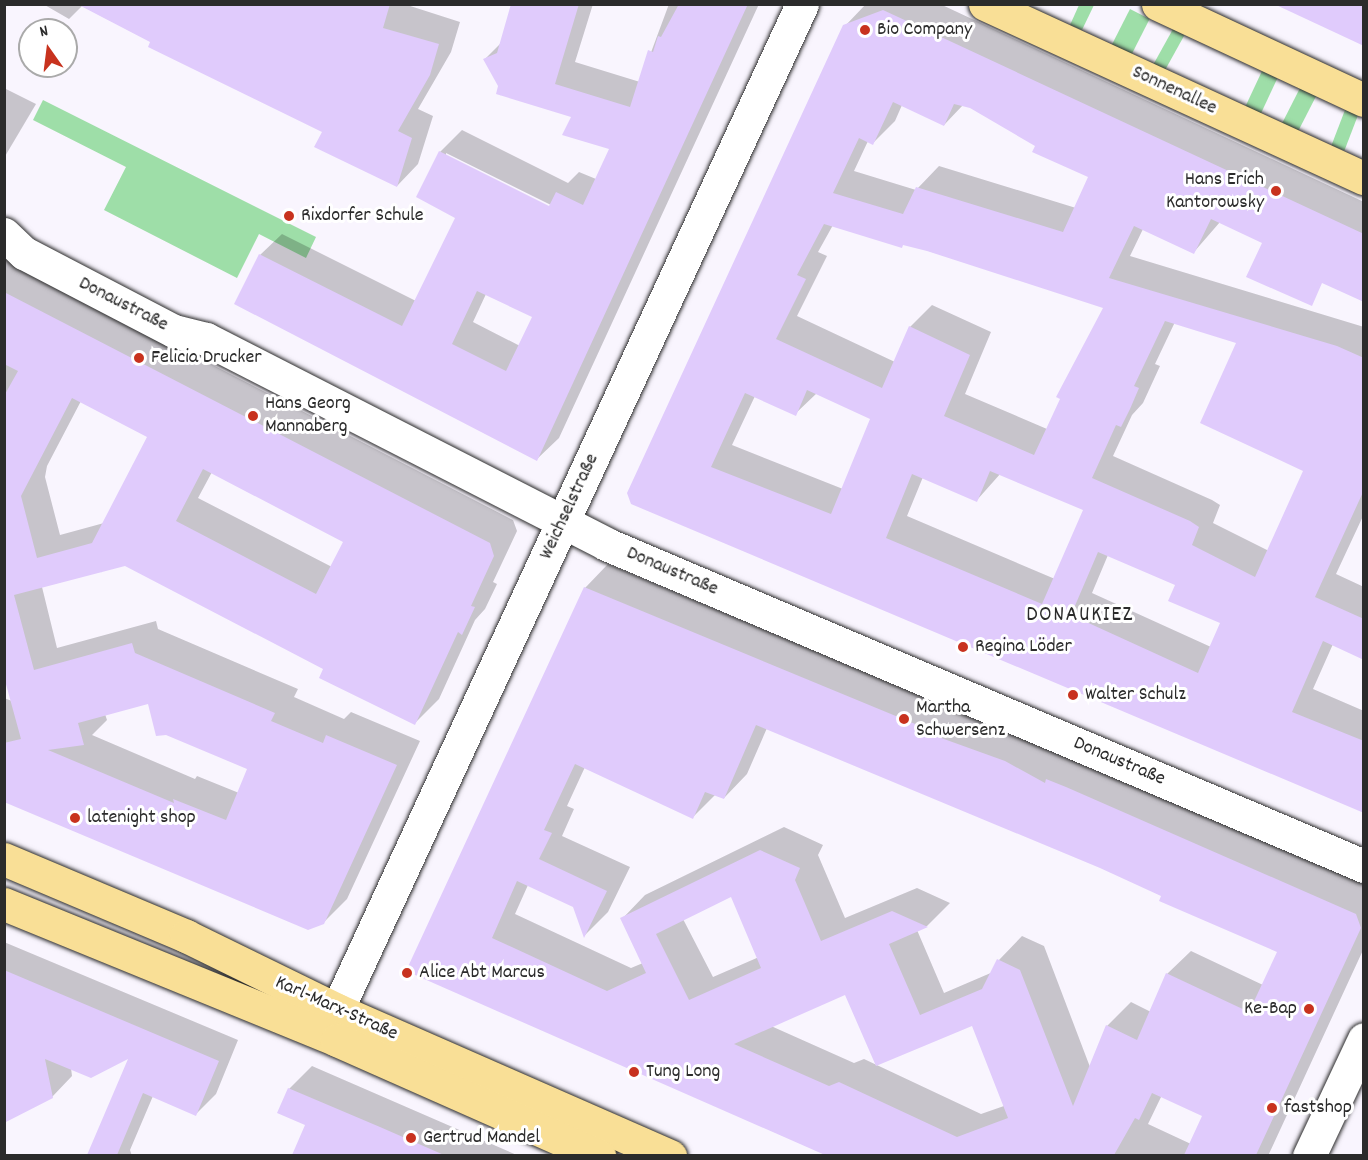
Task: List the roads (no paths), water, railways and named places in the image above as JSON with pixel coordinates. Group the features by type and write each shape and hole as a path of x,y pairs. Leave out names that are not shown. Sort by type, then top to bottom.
{"main road":[{"name":"Sonnenallee","path":"985,4 1364,178"},
{"path":"1158,4 1364,100"},
{"name":"Karl-Marx-Straße","path":"4,859 186,936 331,1023 599,1155"},
{"name":"Karl-Marx-Straße","path":"4,904 331,1023 670,1155"}],"street":[{"name":"Weichselstraße","path":"331,1023 802,4"},
{"name":"Donaustraße","path":"4,234 24,253 166,327 206,339 616,549 1364,866"},
{"path":"1309,1155 1364,1039"}],"place":[{"name":"Bio Company","path":"865,30"},
{"name":"Hans Erich Kantorowsky","path":"1276,191"},
{"name":"Rixdorfer Schule","path":"289,216"},
{"name":"Felicia Drucker","path":"139,358"},
{"name":"Hans Georg Mannaberg","path":"253,416"},
{"name":"Regina Löder","path":"963,647"},
{"name":"Walter Schulz","path":"1073,695"},
{"name":"Martha Schwersenz","path":"904,719"},
{"name":"latenight shop","path":"75,818"},
{"name":"Alice Abt Marcus","path":"407,973"},
{"name":"Ke-Bap","path":"1309,1009"},
{"name":"Tung Long","path":"634,1072"},
{"name":"fastshop","path":"1272,1108"},
{"name":"Gertrud Mandel","path":"411,1138"}],"district":[{"name":"DONAUKIEZ","path":"1080,616"}]}
